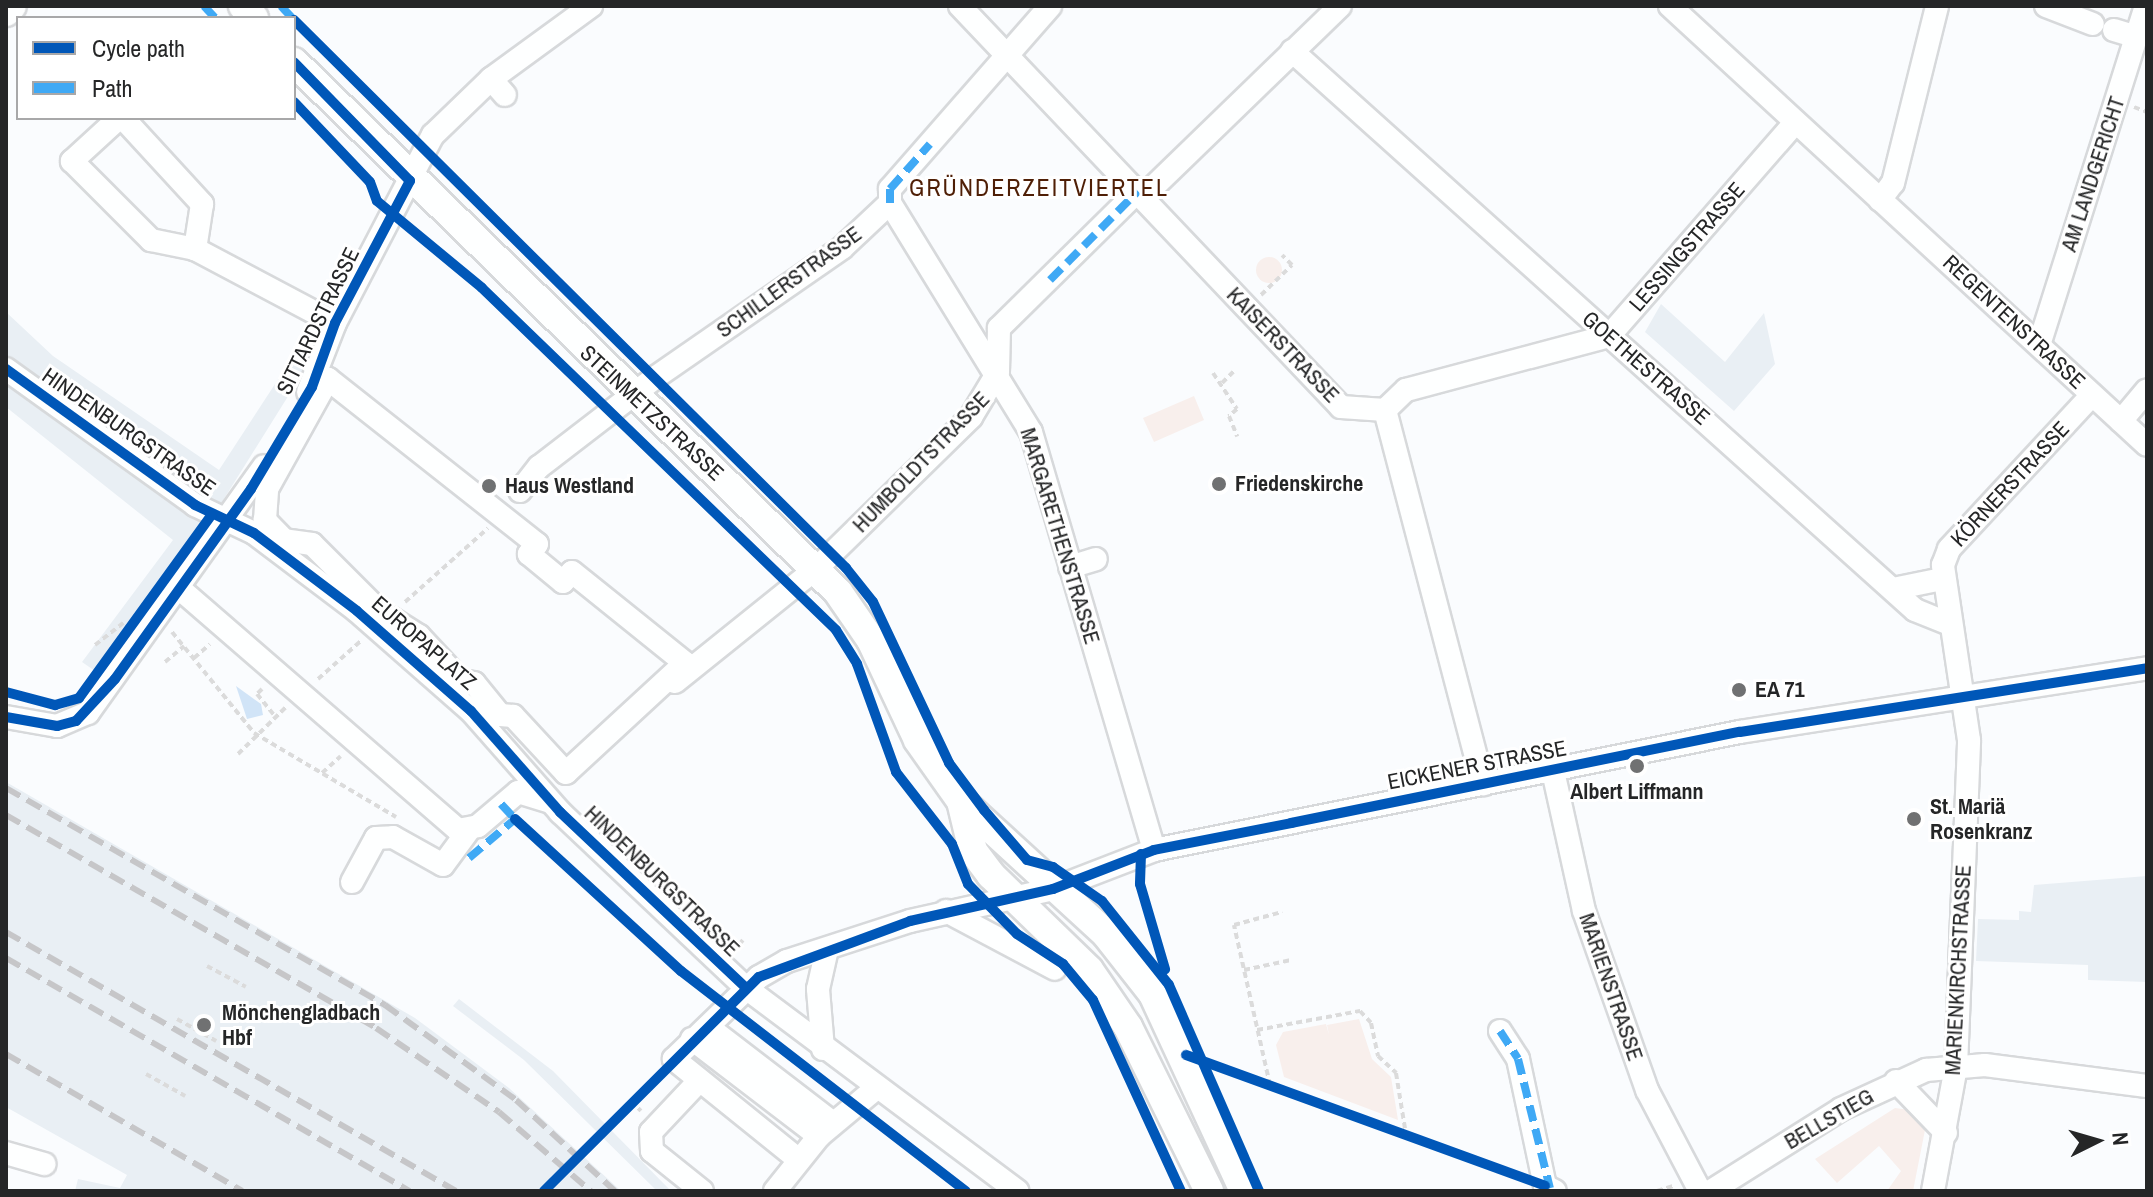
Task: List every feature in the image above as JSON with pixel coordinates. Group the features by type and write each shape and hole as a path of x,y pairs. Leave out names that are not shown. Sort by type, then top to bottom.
{"main road":[{"path":"6,12 12,6"},
{"name":"STEINMETZSTRASSE","path":"296,64 410,181 817,568 871,640 918,740 961,801 1053,889 1106,934 1153,994 1244,1191"},
{"name":"STEINMETZSTRASSE","path":"961,801 973,851 1012,898 1109,997 1152,1069 1209,1191"}],"street":[{"name":"SITTARDSTRASSE","path":"259,476 312,387 335,323 433,135 498,87 591,6"},
{"name":"KAISERSTRASSE","path":"960,6 1341,407 1385,410"},
{"name":"SCHILLERSTRASSE","path":"520,491 539,467 842,248 890,203 890,189 1050,6"},
{"name":"HUMBOLDTSTRASSE","path":"551,802 670,684 704,665 817,568 971,417 998,372 999,328 1340,6"},
{"path":"1880,200 1893,183 1937,6"},
{"path":"2046,6 2137,37"},
{"name":"AM LANDGERICHT","path":"2040,342 2146,6"},
{"name":"REGENTENSTRASSE","path":"1678,9 1795,123 2040,342 2147,445"},
{"name":"GOETHESTRASSE","path":"1292,51 1609,336 1898,588 1915,610 1949,624"},
{"path":"119,120 72,161 151,240 195,249 335,323"},
{"path":"123,120 202,204 195,249"},
{"name":"LESSINGSTRASSE","path":"1609,336 1795,123"},
{"name":"MARGARETHENSTRASSE","path":"890,203 998,372 1031,432 1154,850"},
{"path":"1483,784 1385,410 1406,390 1609,336"},
{"name":"HINDENBURGSTRASSE","path":"7,373 195,505 230,519 259,476"},
{"name":"EUROPAPLATZ","path":"230,519 382,623 419,636 461,681 474,683 500,715 513,716 560,774 685,663 572,572 563,582 529,554 537,544 328,379 267,489 263,511 274,532 312,544 382,623 486,726 551,802"},
{"path":"2121,421 2147,390"},
{"name":"KÖRNERSTRASSE","path":"1949,624 1942,579 1949,549 2092,395"},
{"path":"6,717 57,726 88,713 230,519"},
{"path":"1070,567 1096,559"},
{"path":"1898,588 1942,579"},
{"path":"180,589 458,830 468,831"},
{"path":"1949,624 1965,699"},
{"name":"EICKENER STRASSE","path":"699,1081 674,1059 746,988 787,961 946,911 1053,889 1154,850 1740,732 2147,668"},
{"name":"MARIENKIRCHSTRASSE","path":"1933,1191 1956,1067 1965,699"},
{"name":"MARIENSTRASSE","path":"1553,771 1584,911 1647,1090 1679,1163 1700,1191"},
{"path":"352,882 376,838 393,837 443,865 468,831 510,795 530,792 551,802"},
{"name":"HINDENBURGSTRASSE","path":"551,802 746,988 874,1090 1017,1191"},
{"path":"946,911 1055,969"},
{"path":"823,1049 818,989 827,949"},
{"path":"1500,1031 1518,1059 1545,1186 1555,1191"},
{"path":"700,1033 826,1130"},
{"name":"BELLSTIEG","path":"1711,1191 1896,1081 1956,1067 2147,1086"},
{"path":"702,1191 652,1151 651,1132 699,1081 799,1160"},
{"path":"1896,1081 1946,1133"},
{"path":"775,1191 826,1130 874,1090"},
{"path":"6,1153 44,1164"}],"path":[{"path":"1248,308 1292,265 1282,255"},
{"path":"1222,383 1234,371"},
{"path":"1213,373 1237,409 1229,416 1237,436"},
{"path":"238,754 254,733 406,603 501,516"},
{"path":"406,603 417,610"},
{"path":"158,620 184,646 254,733 405,823"},
{"path":"194,658 210,644"},
{"path":"165,662 184,646"},
{"path":"262,689 257,694 275,716"},
{"path":"322,773 341,756"},
{"path":"384,808 393,800"},
{"path":"1270,1085 1234,925 1282,912"},
{"path":"1244,970 1291,960"},
{"path":"207,966 246,987"},
{"path":"1257,1030 1360,1011 1371,1023 1378,1056 1396,1073 1406,1135"},
{"path":"177,1019 216,1041"},
{"path":"146,1074 185,1096"}],"shaded area":[{"path":"1269,257 1278,261 1282,270 1278,279 1269,283 1260,279 1256,270 1260,261"},
{"path":"1661,304 1725,362 1764,313 1775,364 1734,411 1645,332"},
{"path":"6,312 53,356 219,470 292,358 307,366 212,518 98,673 82,662 173,540 6,407"},
{"path":"1194,396 1204,420 1154,442 1143,418"},
{"path":"6,782 415,1018 509,1088 621,1191 75,1191 78,1179 120,1188 127,1175 6,1107"},
{"path":"2147,876 2147,982 2088,980 2088,965 1976,961 1978,919 2019,920 2019,911 2031,912 2034,885"},
{"path":"459,999 553,1071 671,1191 657,1191 524,1060 453,1006"},
{"path":"1359,1019 1372,1059 1391,1077 1398,1120 1284,1077 1276,1045 1283,1032 1326,1024 1329,1035 1327,1025"},
{"path":"1895,1108 1910,1110 1925,1130 1913,1191 1887,1191 1901,1171 1879,1146 1837,1183 1815,1159"}],"water":[{"path":"236,686 261,704 263,715 247,719"}],"railway":[{"path":"6,788 385,1005 516,1100 615,1191"},
{"path":"6,815 376,1028 499,1112 591,1191"},
{"path":"6,932 456,1191"},
{"path":"6,958 410,1191"},
{"path":"6,1054 242,1191"}],"marked path":[{"path":"204,6 213,16"},
{"path":"281,6 290,16"},
{"path":"890,203 890,189 930,144"},
{"path":"1050,280 1138,191"},
{"path":"501,804 519,823"},
{"path":"469,858 515,819"},
{"path":"1500,1031 1518,1059 1550,1188"}],"cycle path":[{"path":"296,22 846,568 873,602 949,763 984,810 1027,860 1053,867 1102,901 1169,985 1259,1191"},
{"path":"6,717 57,726 76,721 115,679 251,489 312,387 335,323 410,181 296,64"},
{"path":"296,104 370,182 377,201 482,288 836,630 857,664 896,772 952,844 968,884 1017,934 1063,964 1093,1000 1181,1191"},
{"path":"6,369 195,505 254,533 357,611 471,711 560,812 746,988"},
{"path":"6,692 55,705 79,698 212,514"},
{"path":"544,1191 759,977 910,921 1053,889 1154,850 1740,732 2147,668"},
{"path":"515,819 681,971 966,1191"},
{"path":"1141,854 1140,884 1165,969"},
{"path":"1186,1055 1545,1186"}],"place":[{"name":"Friedenskirche","path":"1219,484"},
{"name":"Haus Westland","path":"489,486"},
{"name":"EA 71","path":"1739,690"},
{"name":"Albert Liffmann","path":"1637,766"},
{"name":"St. Mariä Rosenkranz","path":"1914,819"},
{"name":"Mönchengladbach Hbf","path":"204,1025"}],"district":[{"name":"GRÜNDERZEITVIERTEL","path":"1039,188"}]}
